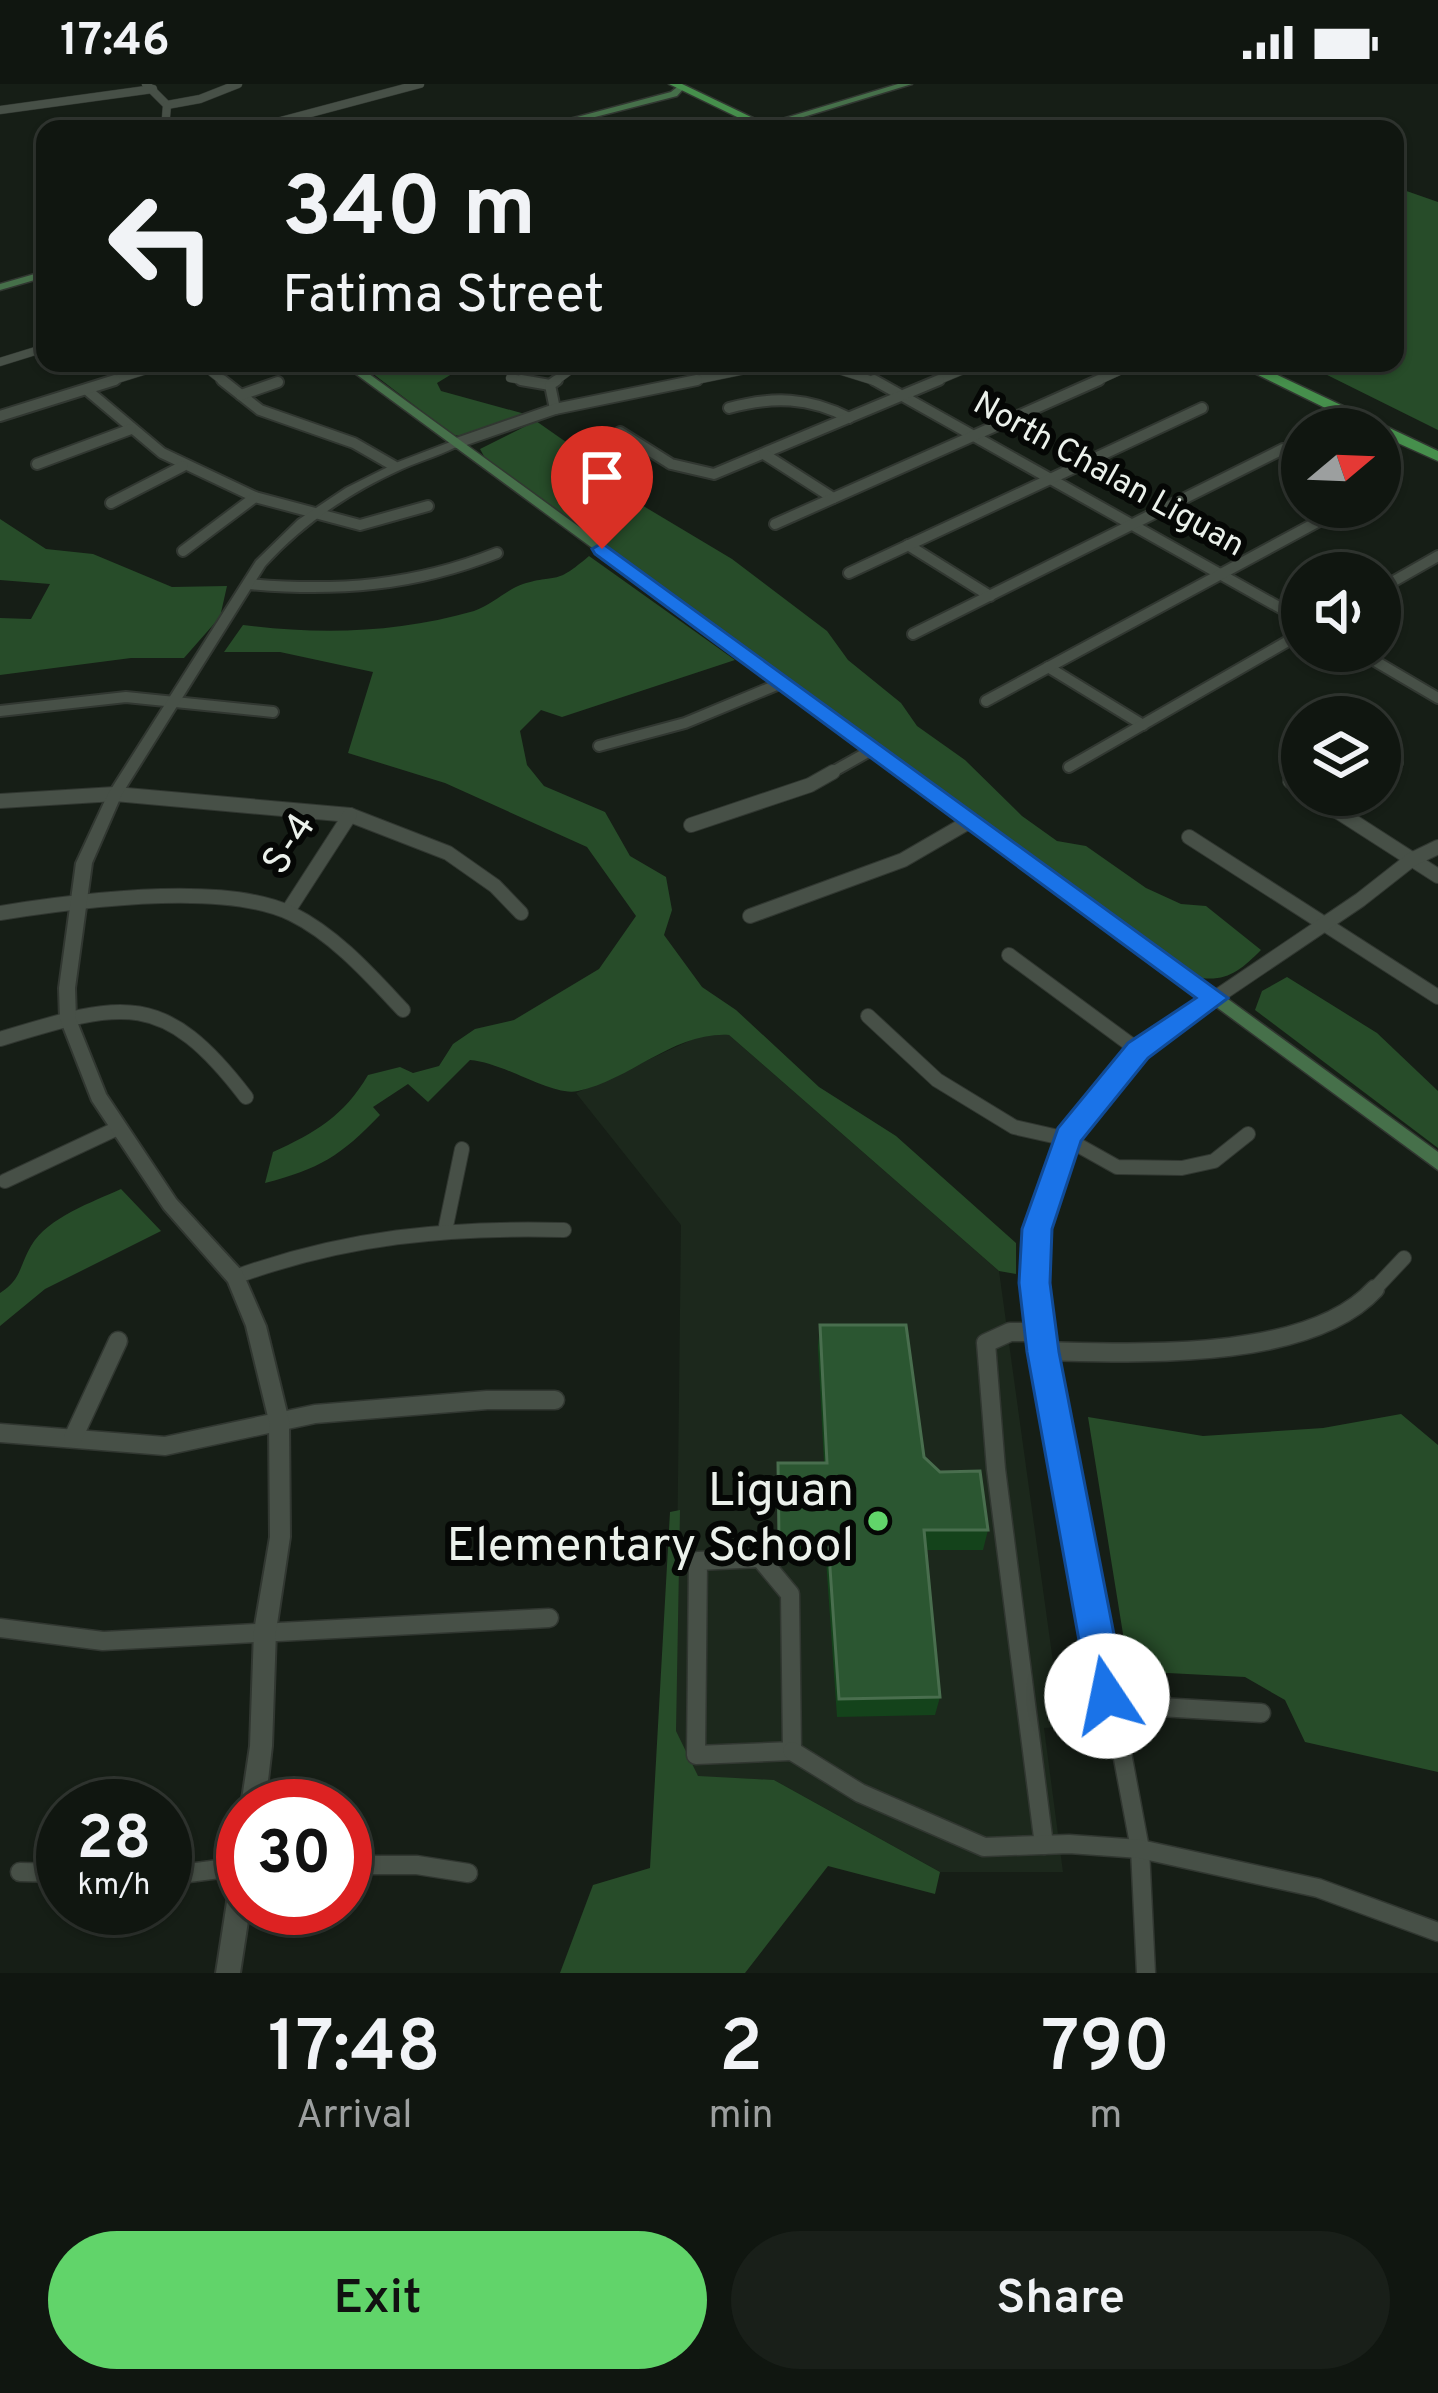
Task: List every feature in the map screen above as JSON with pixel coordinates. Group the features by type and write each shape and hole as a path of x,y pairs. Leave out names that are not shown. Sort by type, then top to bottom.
{"main road":[{"path":"790,120 908,84"},
{"path":"570,119 665,88 749,120"},
{"path":"567,120 665,88"},
{"path":"626,99 665,88 730,120"},
{"path":"0,287 36,277"},
{"path":"359,372 1438,1162"},
{"path":"1260,372 1438,457"},
{"path":"1288,372 1438,442"}],"street":[{"path":"167,105 200,100 238,84"},
{"path":"285,120 420,84"},
{"path":"0,110 150,86 167,105 166,120"},
{"path":"0,362 36,351"},
{"path":"0,416 142,372"},
{"path":"212,372 260,410 324,430 394,466"},
{"path":"510,378 550,385 568,372"},
{"path":"257,1779 265,1631 280,1537 279,1421 256,1326 235,1277 170,1204 118,1128 98,1096 68,1019 76,899 84,863 115,794 248,584 282,538 312,512 394,466 555,409 735,372"},
{"name":"North Chalan Liguan","path":"856,372 1281,608"},
{"path":"620,433 697,473 714,474 958,372"},
{"path":"775,524 1117,372"},
{"path":"241,395 278,382"},
{"path":"550,385 555,409"},
{"path":"87,390 183,466 255,497 360,525 428,506"},
{"path":"729,408 762,398 803,398 849,418"},
{"path":"849,573 1202,408"},
{"path":"37,464 131,429"},
{"path":"913,634 1281,450"},
{"path":"764,454 832,498"},
{"path":"111,502 183,466"},
{"path":"183,551 255,497"},
{"path":"986,701 1307,528"},
{"path":"908,545 990,596"},
{"path":"248,584 378,589 416,584 497,553"},
{"path":"1401,577 1438,556"},
{"path":"1069,767 1281,645"},
{"path":"1048,667 1143,725"},
{"path":"1394,672 1438,698"},
{"path":"1424,689 1438,680"},
{"path":"599,746 685,723 784,682"},
{"path":"0,711 126,697 273,712"},
{"path":"691,825 810,785 875,748"},
{"path":"0,801 115,794 350,815 448,853 495,886 521,913"},
{"name":"S-4","path":"288,911 350,815"},
{"path":"1345,816 1438,876"},
{"path":"750,916 885,868 973,820"},
{"path":"1189,837 1438,997"},
{"path":"1146,1973 1140,1849 1042,1342 1034,1283 1037,1229 1067,1139 1138,1051 1411,860 1438,847"},
{"path":"0,913 76,899 225,900 288,911 363,967 404,1010"},
{"path":"1010,955 1138,1051"},
{"path":"0,1039 108,1011 148,1012 188,1030 246,1097"},
{"path":"868,1016 938,1080 1014,1126 1067,1139 1117,1168 1182,1168 1214,1161 1248,1134"},
{"path":"5,1181 118,1128"},
{"path":"446,1226 462,1149"},
{"path":"235,1277 339,1241 446,1226 564,1230"},
{"path":"1045,1845 996,1469 986,1342 1010,1332 1042,1342 1162,1353 1310,1333 1365,1300 1404,1258"},
{"path":"73,1438 118,1341"},
{"path":"0,1433 165,1446 279,1421 390,1407 555,1400"},
{"path":"793,1751 790,1594 760,1558 698,1562 696,1755 793,1751 860,1793 984,1847 1140,1849 1318,1888 1438,1932"},
{"path":"0,1628 103,1641 549,1618"},
{"path":"1109,1704 1262,1713"},
{"path":"372,1865 417,1864 468,1873"},
{"path":"20,1872 36,1872"},
{"path":"228,1973 234,1935"}],"shaded area":[{"path":"704,1034 729,1035 999,1271 1062,1727 1044,1728 1063,1872 940,1872 774,1780 698,1777 675,1731 681,1225 576,1093"}],"green space":[{"path":"1404,190 1438,202 1438,430 1321,372 1404,372"},
{"path":"371,372 455,372 437,383 441,391 525,414 467,437 453,435"},
{"path":"536,421 616,477 640,504 732,559 827,631 848,660 901,703 917,726 965,760 1022,816 1057,841 1086,846 1146,888 1181,904 1206,906 1261,950 1232,974 1195,977 485,458 480,449"},
{"path":"0,519 46,549 93,554 172,587 227,586 220,617 184,658 131,658 0,675 0,618 31,619 50,584 0,580"},
{"path":"589,556 735,660 562,717 541,710 520,731 527,765 544,786 605,812 630,856 666,877 672,910 664,935 702,987 736,1010 819,1087 896,1136 1016,1243 1016,1274 999,1271 729,1035 689,1041 578,1091 555,1089 470,1060 428,1102 408,1084 373,1107 380,1115 341,1151 315,1166 265,1183 273,1152 327,1122 368,1075 400,1067 413,1073 439,1066 453,1044 475,1029 514,1020 599,969 636,916 587,847 445,783 348,753 373,672 280,652 224,652 243,625 359,630 474,611 523,584 562,575"},
{"path":"1287,977 1377,1033 1438,1091 1438,1148 1255,1010 1262,991"},
{"path":"121,1189 161,1231 45,1289 0,1326 0,1293 16,1278 39,1236 72,1212"},
{"path":"1401,1414 1438,1445 1438,1772 1305,1742 1285,1700 1245,1677 1129,1671 1088,1417 1203,1436 1323,1428"},
{"path":"680,1510 676,1731 698,1776 774,1780 940,1872 935,1894 828,1866 745,1973 560,1973 593,1885 650,1868 670,1512"}],"building":[{"name":"Liguan Elementary School","path":"820,1325 906,1325 924,1457 940,1472 980,1471 988,1530 924,1530 940,1697 839,1699 828,1539 779,1538 778,1463 827,1463"}],"place":[{"name":"Liguan Elementary School","path":"878,1521"}],"route":[{"path":"602,549 1215,998 1138,1051 1068,1136 1037,1229 1034,1283 1043,1352 1107,1696"}]}
